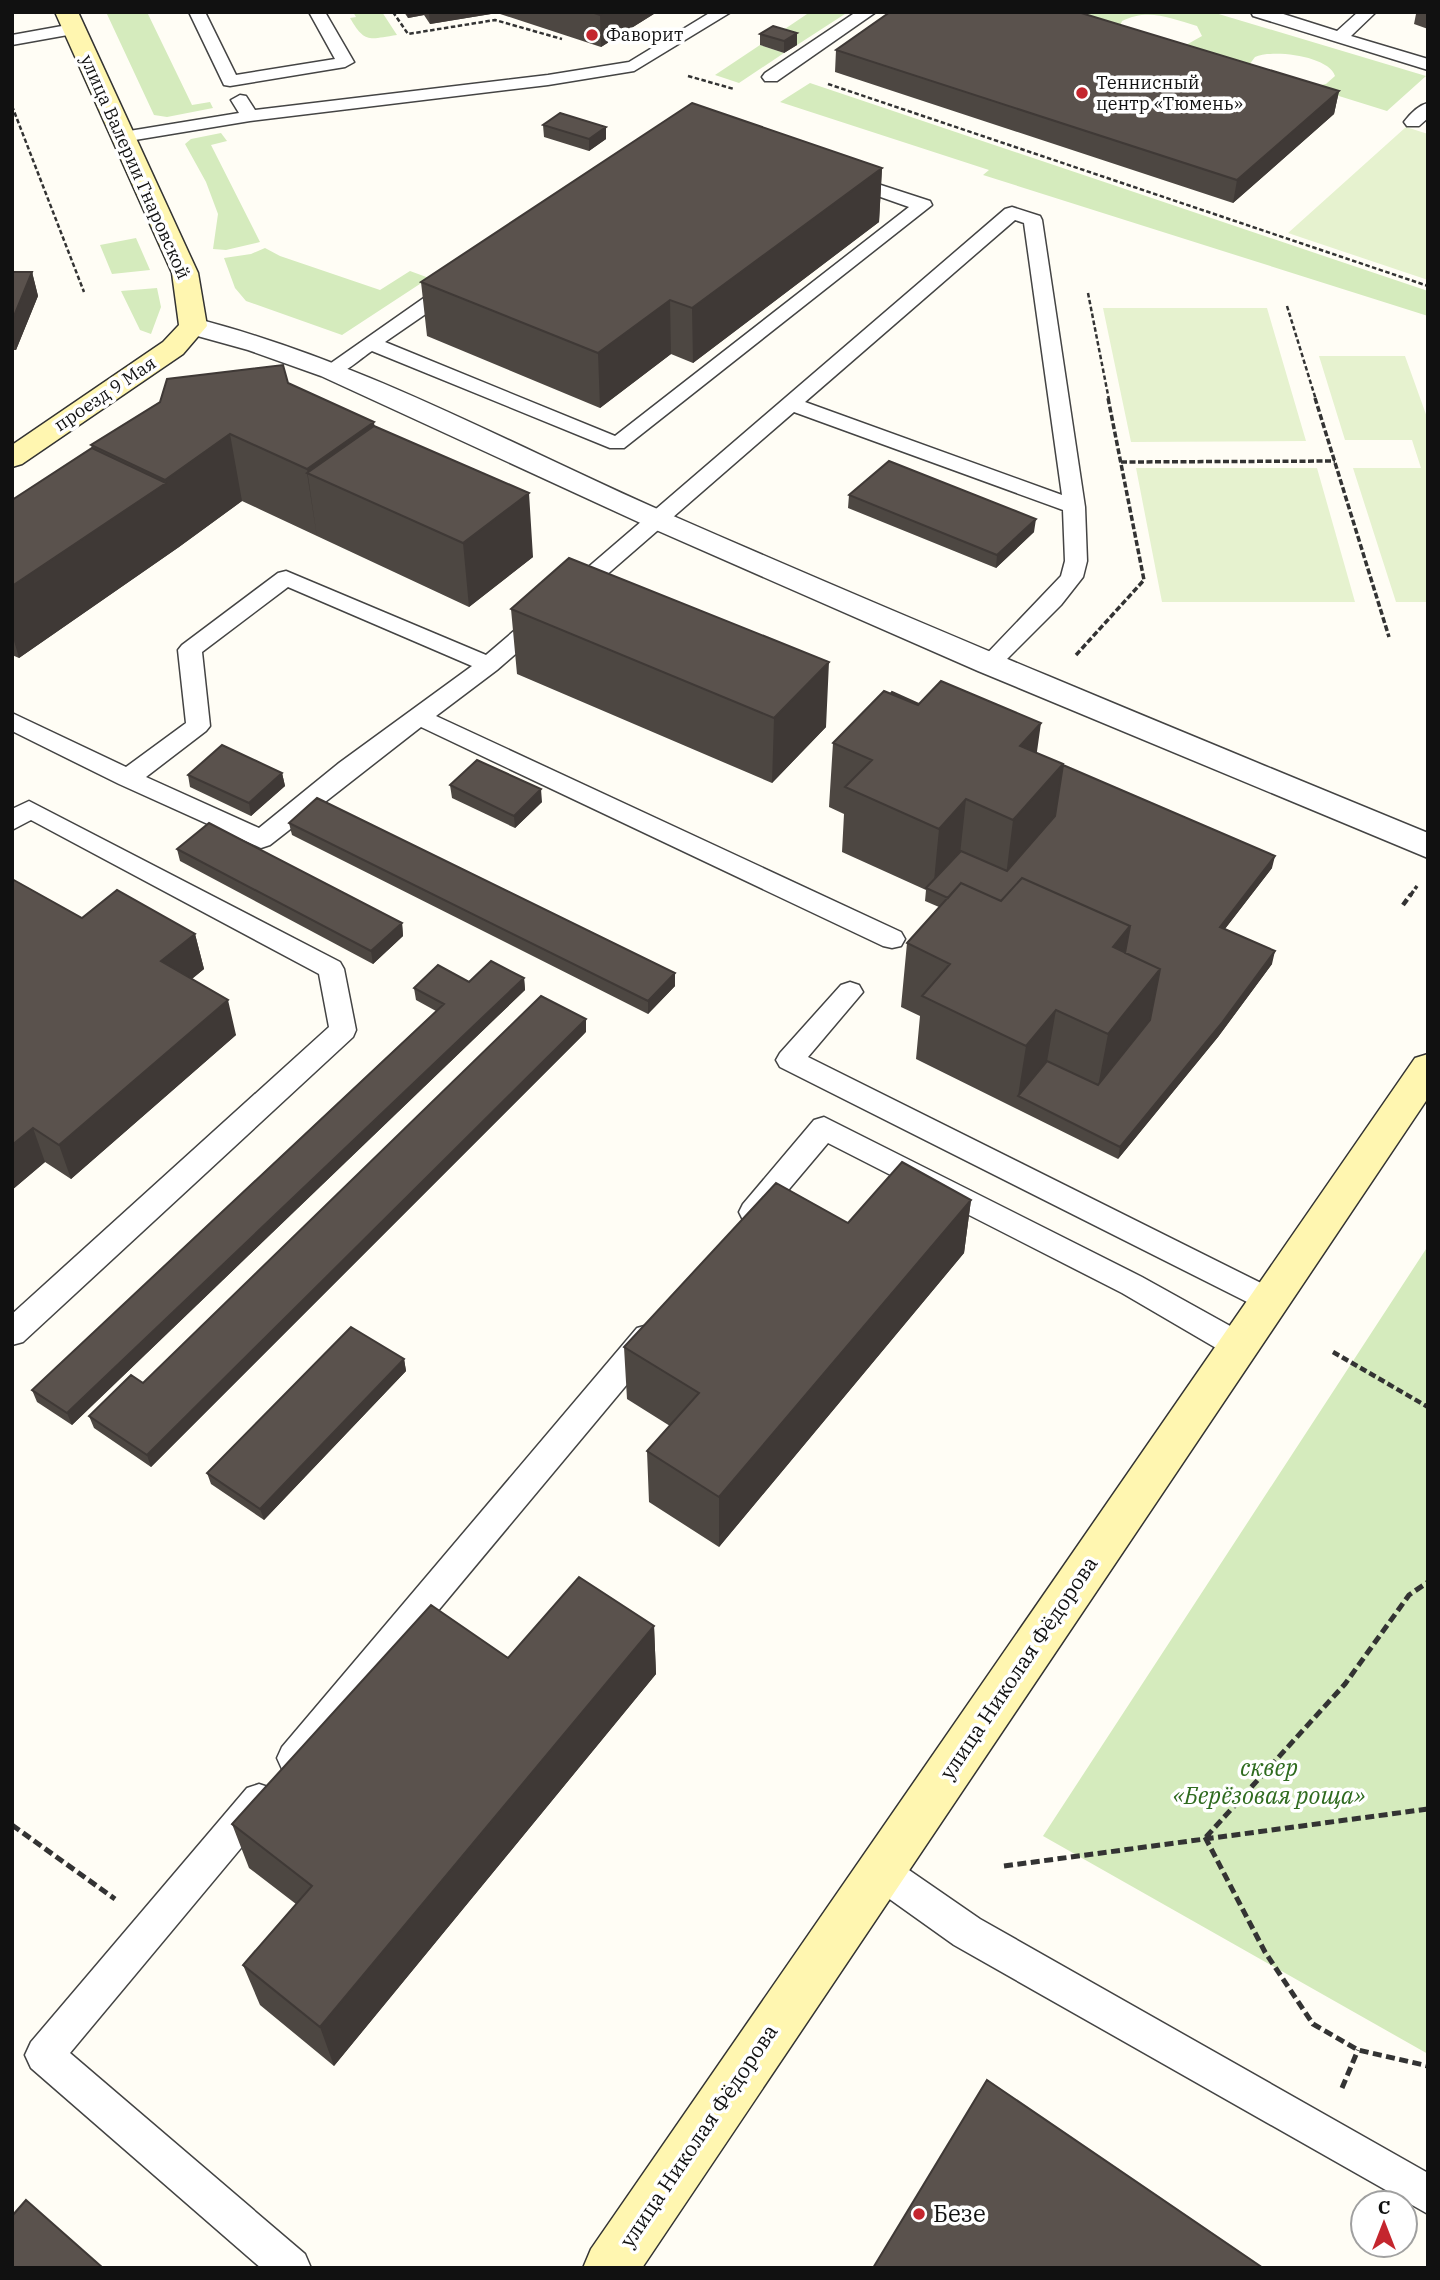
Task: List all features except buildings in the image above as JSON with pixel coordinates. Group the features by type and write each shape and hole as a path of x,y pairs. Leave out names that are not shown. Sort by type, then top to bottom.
{"street":[{"name":"улица Валерии Гнаровской","path":"69,20 186,273 193,326"},
{"path":"193,326 258,344 331,370 658,520 989,664 1428,846"},
{"name":"проезд 9 Мая","path":"12,458 173,348 193,326"},
{"name":"улица Николая Фёдорова","path":"610,2268 1428,1068"}],"lane":[{"path":"197,12 250,116"},
{"path":"230,81 345,62 317,12"},
{"path":"123,137 250,116 548,80 634,66 723,12"},
{"path":"771,77 868,12"},
{"path":"1259,12 1428,65"},
{"path":"1331,16 1362,18"},
{"path":"1340,36 1362,18"},
{"path":"12,40 69,20"},
{"path":"1413,122 1428,108"},
{"path":"370,343 617,444 923,205 833,174"},
{"path":"12,721 261,839 348,769 421,718 489,665 1012,213 1032,220 1074,507 1076,561 1072,577 989,664"},
{"path":"331,370 474,273"},
{"path":"791,404 1074,507"},
{"path":"128,778 198,726 190,650 286,578 489,665"},
{"path":"421,718 892,939"},
{"path":"12,822 29,809 331,969 343,1030 12,1334"},
{"path":"850,992 790,1060 1269,1300"},
{"path":"734,1235 824,1128 1132,1285 1239,1346"},
{"path":"291,2268 44,2055 671,1309"},
{"path":"880,1871 967,1932 1428,2195"}],"path":[{"path":"824,82 1428,286"},
{"path":"12,106 84,292"},
{"path":"1287,306 1389,637"},
{"path":"1121,462 1335,461"},
{"path":"1332,1352 1428,1407"},
{"path":"1205,1837 1345,1684 1409,1595 1428,1582"},
{"path":"1004,1866 1428,1809"},
{"path":"12,1825 153,1926"},
{"path":"1205,1837 1265,1952 1314,2024 1358,2050 1428,2066"},
{"path":"1347,2078 1358,2050"}],"green space":[{"path":"106,12 147,12 192,105 210,102 213,108 167,117 154,115"},
{"path":"353,12 382,12 397,35 374,38 364,36 350,18 356,17"},
{"path":"810,12 848,12 797,45 773,37"},
{"path":"1066,12 1212,12 1426,76 1387,111 1310,87 1326,84 1335,76 1331,69 1312,59 1287,54 1263,55 1255,57 1249,65 1186,45 1202,36 1197,26 1178,20 1141,15 1122,21 1120,26"},
{"path":"760,45 784,53 739,83 715,75"},
{"path":"810,83 1428,291 1428,316 983,175 989,170 780,102"},
{"path":"1406,127 1428,134 1428,280 1288,233"},
{"path":"221,133 227,141 211,145 260,242 226,250 213,249 218,214 206,182 185,144 191,139"},
{"path":"136,238 150,270 112,274 100,245"},
{"path":"265,248 280,256 380,290 410,271 429,278 342,335 246,301 235,288 224,258 251,254"},
{"path":"157,288 161,307 151,334 140,330 121,291"},
{"path":"1103,308 1267,308 1306,441 1131,442"},
{"path":"1319,356 1405,356 1428,420 1428,602 1396,602 1353,468 1421,468 1412,440 1345,440"},
{"path":"1136,468 1317,468 1355,602 1162,602"},
{"name":"сквер «Берёзовая роща»","path":"1428,1246 1428,2054 1043,1836"}],"place":[{"name":"Фаворит","path":"592,35"},
{"name":"Теннисный центр «Тюмень»","path":"1082,93"},
{"name":"Безе","path":"919,2214"}]}
